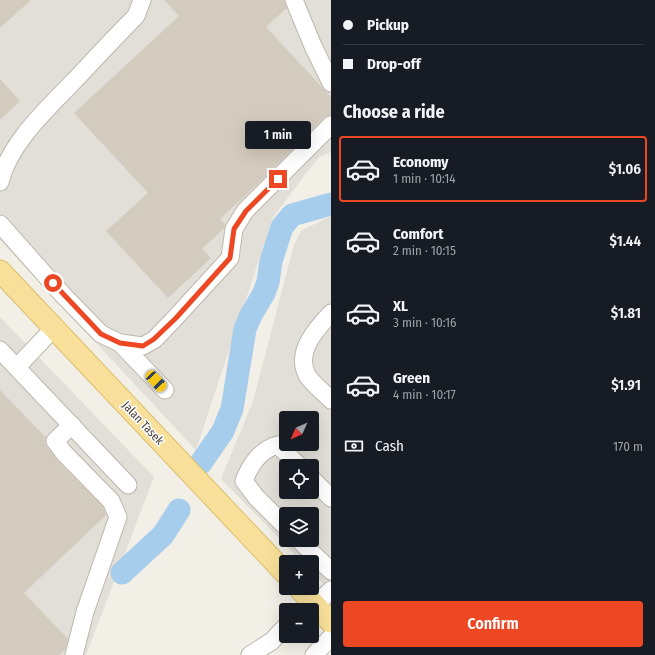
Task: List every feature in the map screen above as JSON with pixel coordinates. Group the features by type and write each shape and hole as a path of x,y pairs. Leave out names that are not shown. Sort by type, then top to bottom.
{"main road":[{"name":"Jalan Tasek","path":"0,271 279,567"},
{"path":"307,601 331,622"}],"street":[{"path":"0,182 14,150 36,120 136,16 142,0"},
{"path":"294,0 313,46 331,83"},
{"path":"0,224 62,294 101,334 120,343 143,346 154,339 176,318 230,258 234,229 246,211 331,125"},
{"path":"327,325 307,344 303,361 307,376 331,400"},
{"path":"17,367 54,328"},
{"path":"120,343 165,390"},
{"path":"0,350 128,485"},
{"path":"72,425 55,440 64,453 111,501 118,517 85,612 74,655"},
{"path":"279,520 256,497 244,481 248,471 256,460 271,447 278,445 292,459"},
{"path":"319,486 331,498"},
{"path":"306,547 331,572"},
{"path":"307,601 331,590"},
{"path":"250,655 272,641 279,634"},
{"path":"314,655 331,637"}],"shaded area":[{"path":"0,0 331,0 331,152 318,158 273,217 196,450 0,240"},
{"path":"331,216 331,592 319,579 319,555 295,555 287,547 319,547 319,507 279,507 279,538 221,479 253,401 294,245 301,231"},
{"path":"0,317 154,477 86,655 0,655"}],"building":[{"path":"0,0 31,0 0,28"},
{"path":"164,0 284,0 287,8 266,27 331,97 331,115 324,118 263,179 220,219 225,224 224,228 202,249 211,258 168,298 106,231 148,193 74,113 179,16"},
{"path":"0,79 20,101 0,120"},
{"path":"0,390 46,438 45,442 47,447 56,459 103,507 106,515 24,593 68,639 65,650 59,655 0,655"}],"waterway":[{"path":"201,463 223,431 232,409 245,329 251,315 264,293 268,282 271,261 282,227 292,215 331,204"},
{"path":"122,573 163,535 179,510"}],"route":[{"path":"53,283 101,334 120,343 143,346 154,339 176,318 230,258 234,229 246,211 278,179"}]}
